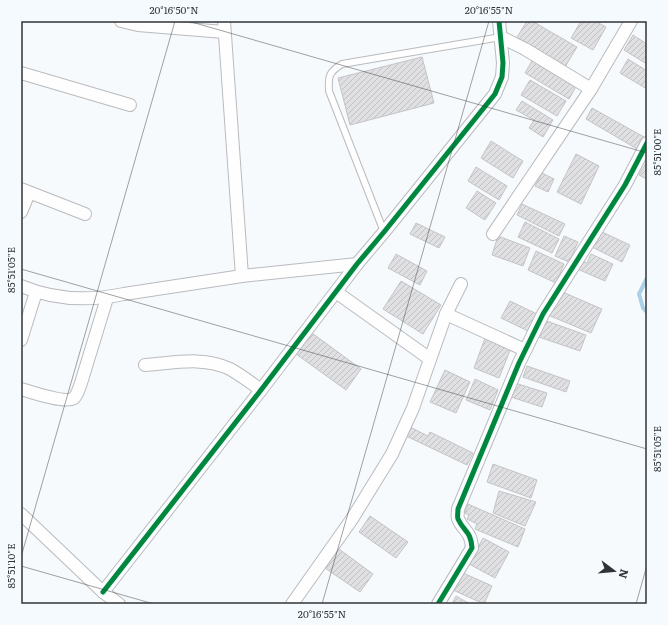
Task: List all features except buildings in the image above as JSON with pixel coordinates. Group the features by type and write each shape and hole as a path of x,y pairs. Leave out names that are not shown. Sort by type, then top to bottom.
{"street":[{"path":"121,21 138,25 224,26 242,276"},
{"path":"103,592 261,390 357,264 495,94 502,77 503,63 499,21"},
{"path":"493,234 591,89 631,21"},
{"path":"501,37 525,49 591,89"},
{"path":"21,73 130,104"},
{"path":"438,604 472,548 472,540 469,533 458,518 458,510 525,350 543,314 625,185 647,143"},
{"path":"21,212 25,191 85,214"},
{"path":"21,286 36,292 70,298 107,298 124,294 242,276 357,264"},
{"path":"292,604 352,519 392,454 413,408 446,314 461,284"},
{"path":"21,340 36,292"},
{"path":"336,292 430,358"},
{"path":"21,389 56,399 67,400 73,398 78,393 107,298"},
{"path":"446,314 525,350"},
{"path":"145,365 194,361 212,363 230,369 261,390"},
{"path":"21,514 103,592 119,604"}],"lane":[{"path":"384,232 329,91 328,79 333,70 342,64 501,37"}],"waterway":[{"path":"647,278 639,294 643,308 647,312"}],"cycle path":[{"path":"103,592 261,390 357,264 495,94 502,77 503,63 499,21"},
{"path":"438,604 472,548 469,535 458,519 458,509 519,363 543,314 625,185 647,143"}]}
